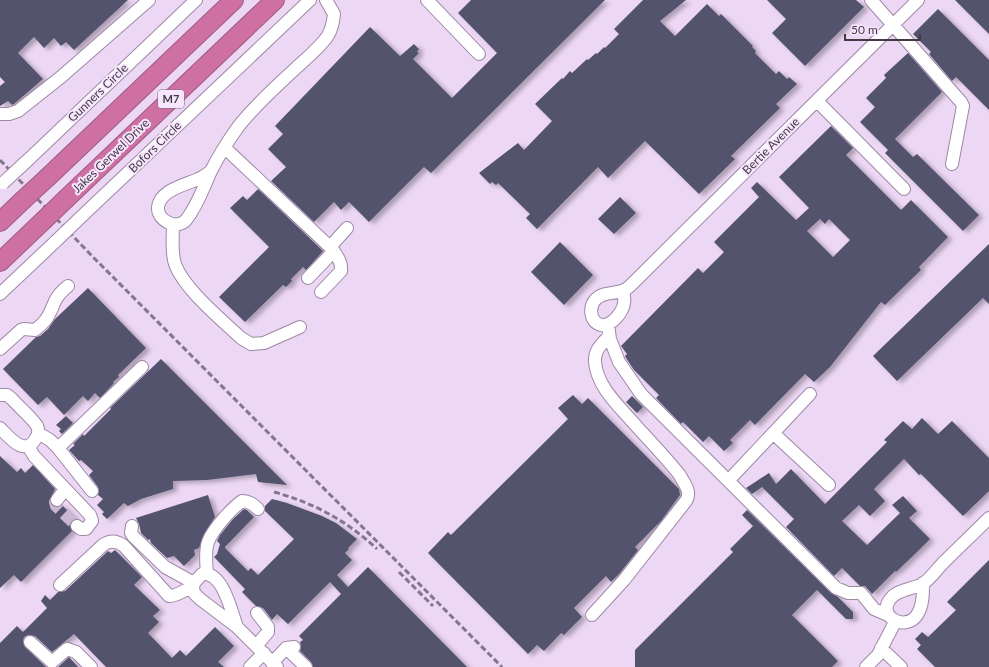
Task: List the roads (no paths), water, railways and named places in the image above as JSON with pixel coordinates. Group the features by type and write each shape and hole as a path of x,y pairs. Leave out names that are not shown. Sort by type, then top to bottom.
{"highway":[{"name":"M7","path":"0,222 234,0"},
{"name":"Jakes Gerwel Drive","path":"0,262 275,0"}],"street":[{"path":"0,114 8,114 18,111 61,77 149,0"},
{"name":"Gunners Circle","path":"1,185 196,0"},
{"name":"Bofors Circle","path":"0,294 310,0"},
{"path":"211,171 200,178 171,190 161,199 158,205 161,217 175,225 183,222 191,214 211,171 237,128 252,111 313,53 327,37 332,27 334,14 326,0"},
{"path":"871,0 894,24 963,106 952,164"},
{"name":"Bertie Avenue","path":"623,291 630,286 918,0"},
{"path":"429,1 479,54"},
{"path":"817,101 904,189"},
{"path":"224,148 332,249 340,261 341,271 321,292"},
{"path":"173,224 174,258 179,273 190,288 241,338 251,344 264,343 300,327"},
{"path":"308,278 347,228"},
{"path":"0,349 21,330 35,330 48,318 55,301 68,286"},
{"path":"623,291 623,308 612,321 608,324 600,325 595,322 591,311 592,305 596,299 606,294 623,291"},
{"path":"608,324 613,349 618,362 641,394 836,588 848,593 861,593 874,609 891,618 908,621 917,616 923,600 923,583"},
{"path":"592,615 624,580 686,502 688,495 687,488 679,474 612,398 600,379 595,363 595,357 598,349 610,336"},
{"path":"58,448 142,367"},
{"path":"729,480 810,394"},
{"path":"0,395 7,395 12,399 37,426 38,433 35,440 28,446 22,446 16,444 0,428"},
{"path":"38,433 50,440 58,448 92,491"},
{"path":"773,433 829,485"},
{"path":"28,446 34,456 92,518 92,521 86,529 81,529 77,526"},
{"path":"57,500 65,489"},
{"path":"207,573 206,551 208,542 222,522 242,501 247,501 258,509"},
{"path":"891,618 886,610 892,597 906,588 923,583 989,518"},
{"path":"132,526 133,536 155,559 193,585"},
{"path":"60,585 103,545 110,542 120,543 170,596 176,596 193,585 202,574 207,573 215,577 219,582 237,627"},
{"path":"193,585 194,594 237,627 274,665 290,647 306,667"},
{"path":"250,667 268,632 268,627 257,613"},
{"path":"866,667 876,658 891,618"},
{"path":"30,642 54,665 67,649 76,652 91,667"},
{"path":"881,648 901,667"}],"tunnel":[{"path":"57,500 55,502 56,506 77,526"}],"railway":[{"path":"0,160 92,256 502,667"},
{"path":"274,492 289,496 329,514 354,530 377,549"},
{"path":"399,572 433,606"}]}
